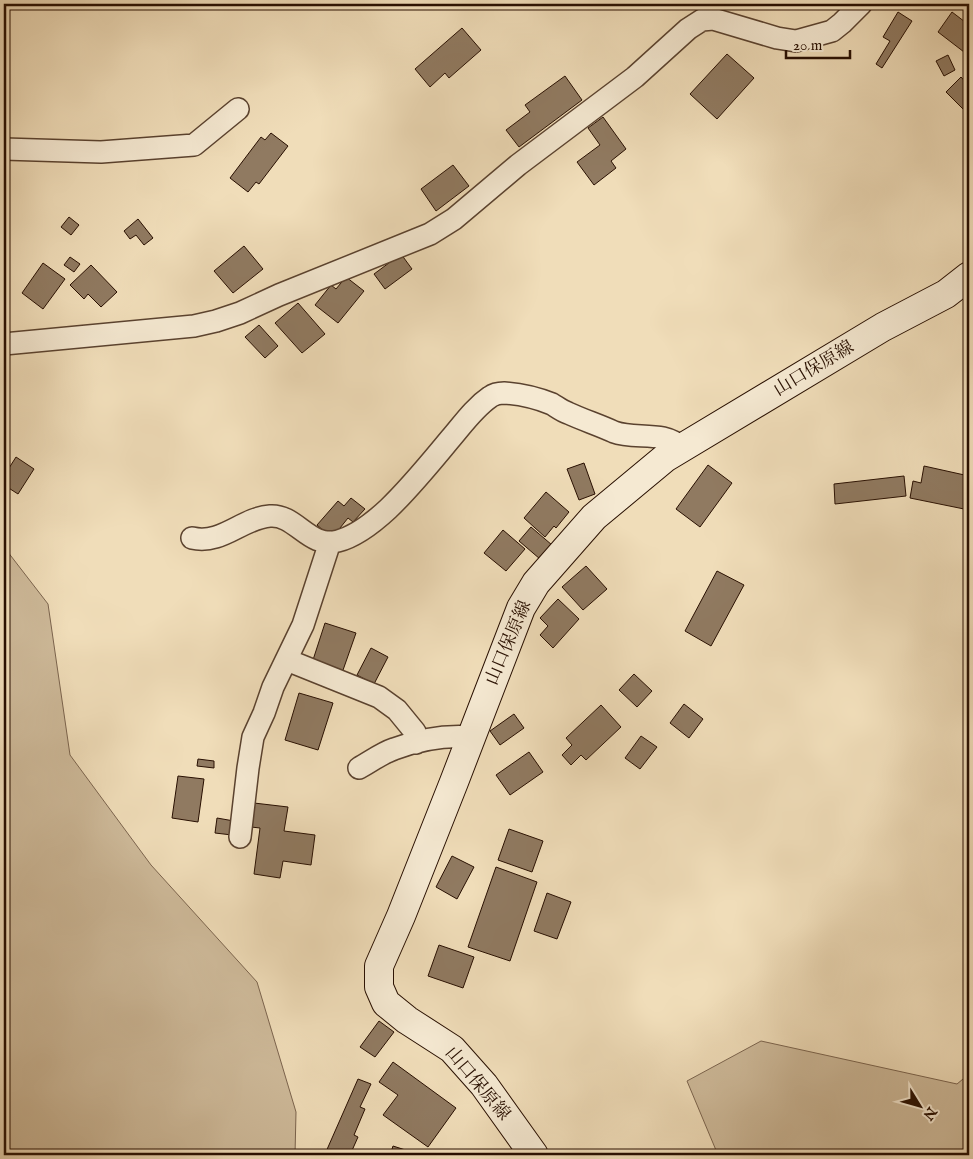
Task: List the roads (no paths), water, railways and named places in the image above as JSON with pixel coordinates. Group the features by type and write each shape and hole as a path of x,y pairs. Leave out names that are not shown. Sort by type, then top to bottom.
{"main road":[{"name":"山口保原線","path":"534,1155 484,1085 452,1049 407,1020 386,1003 379,987 379,966 401,916 521,608 536,582 594,517 666,458 883,327 946,294 969,276"}],"street":[{"path":"4,344 194,326 240,313 279,295 430,234 454,219 518,165 635,76 688,29 702,20 714,19 777,38 796,41 832,31 860,4"},
{"path":"4,149 101,152 194,145 238,109"},
{"path":"192,538 208,539 221,536 259,518 278,516 324,543 354,535 388,510 474,411 491,396 497,394 529,396 621,434 656,436 676,442 682,448"},
{"path":"240,838 253,737 273,687 303,625 330,542"},
{"path":"287,660 379,697 397,710 415,732 416,743"},
{"path":"359,768 393,749 453,736 471,737"}]}
